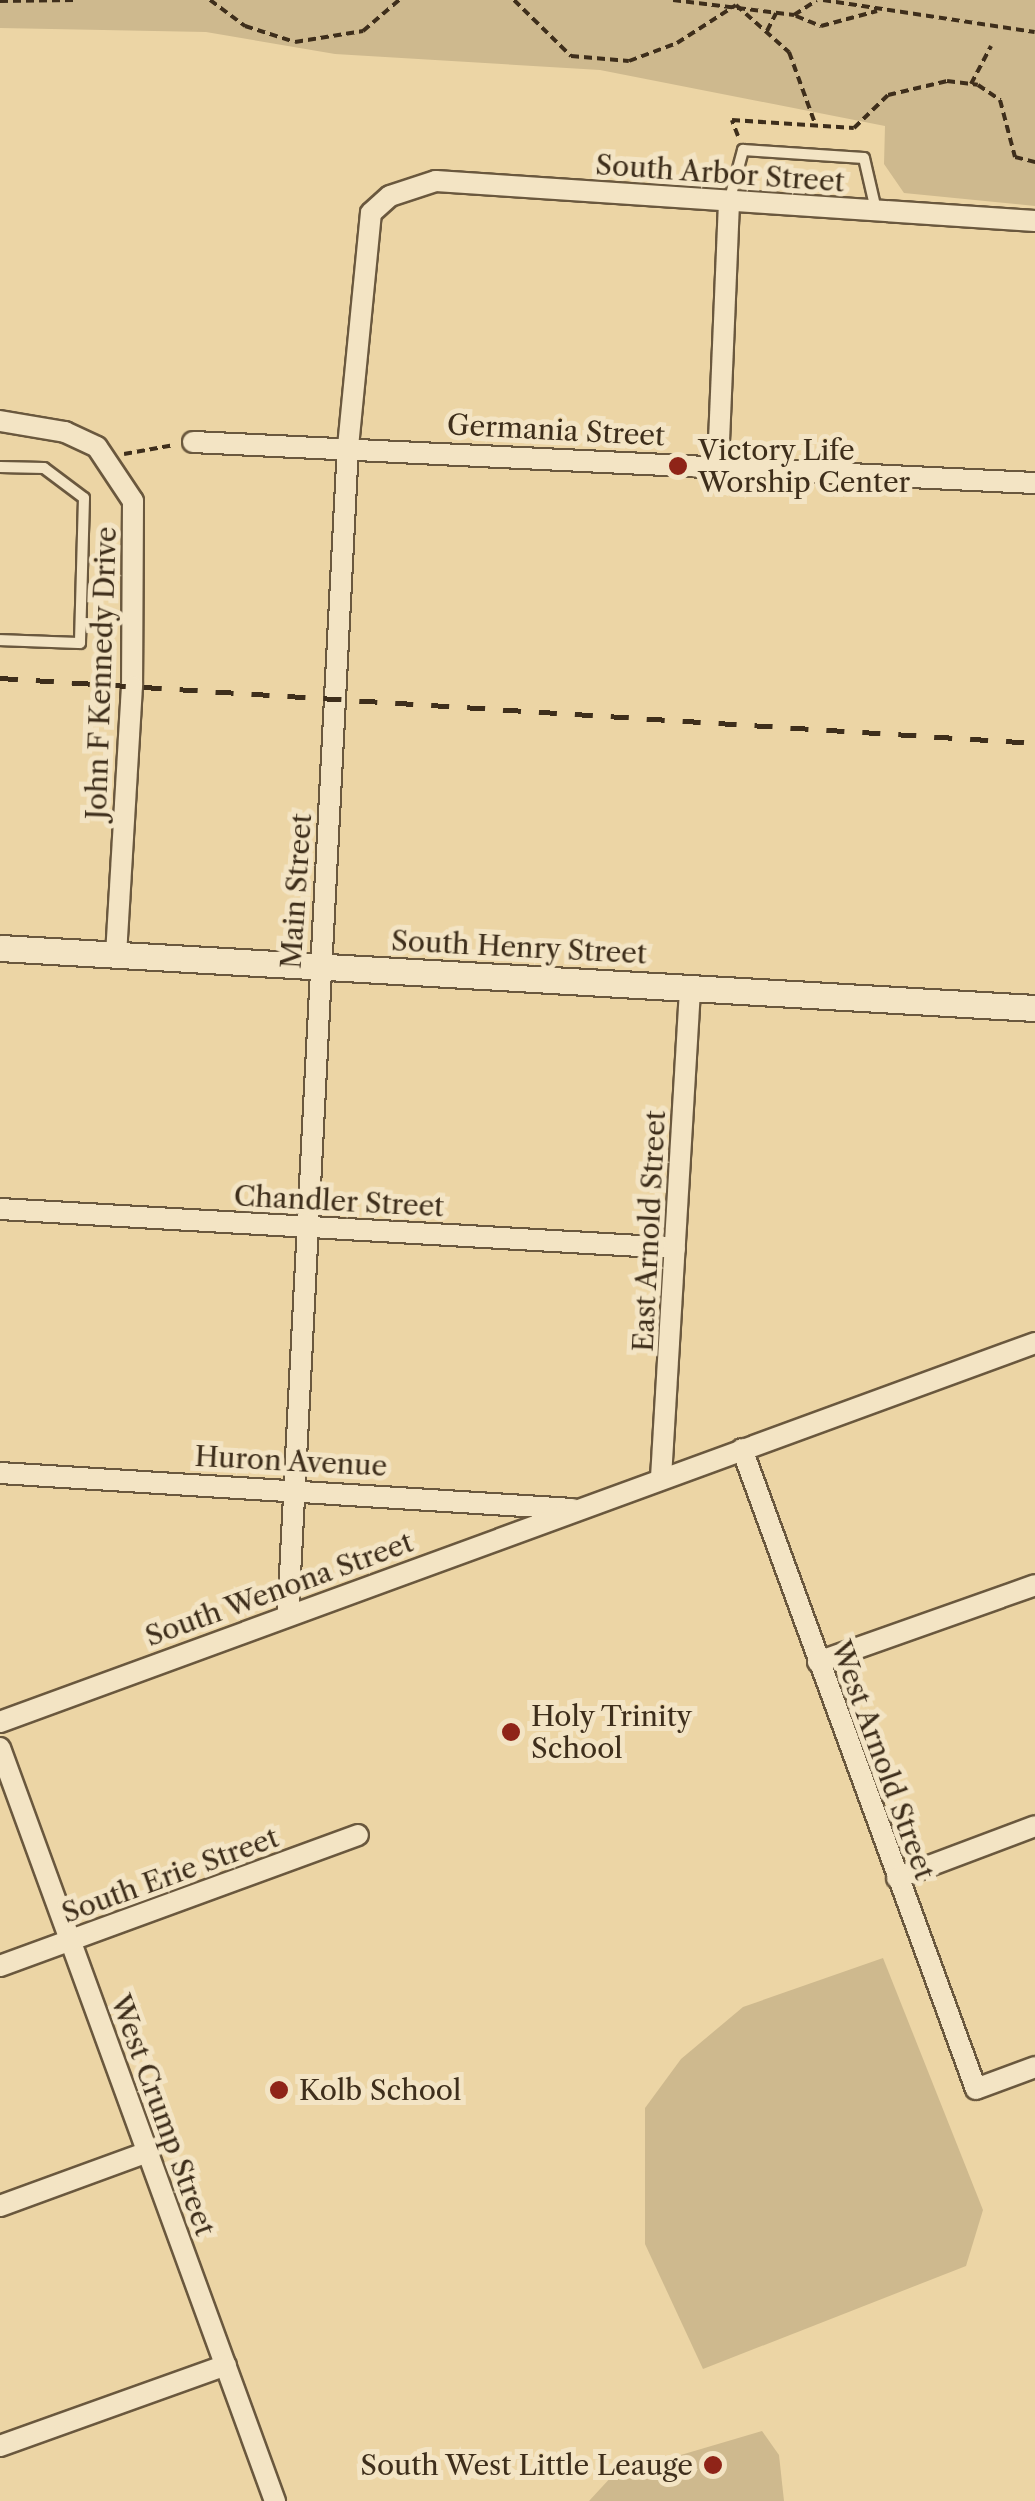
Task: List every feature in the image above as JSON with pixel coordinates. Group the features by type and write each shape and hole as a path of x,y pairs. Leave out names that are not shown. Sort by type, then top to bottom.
{"street":[{"name":"South Arbor Street","path":"403,190 436,181 1035,222"},
{"name":"Main Street","path":"288,1614 318,965 339,696 348,447 364,236 371,213 403,190"},
{"path":"718,465 729,202"},
{"name":"John F Kennedy Drive","path":"0,420 65,432 97,447 133,502 116,954"},
{"name":"Germania Street","path":"193,442 1035,483"},
{"name":"South Henry Street","path":"0,948 1035,1008"},
{"name":"East Arnold Street","path":"661,1478 690,986"},
{"name":"Chandler Street","path":"0,1210 675,1248"},
{"path":"661,1478 1035,1343"},
{"name":"West Arnold Street","path":"742,1449 976,2089 1035,2067"},
{"name":"Huron Avenue","path":"0,1472 292,1486 578,1509"},
{"name":"South Wenona Street","path":"0,1722 661,1478"},
{"path":"818,1662 1035,1585"},
{"name":"West Crump Street","path":"0,1748 274,2501"},
{"path":"897,1878 1035,1826"},
{"name":"South Erie Street","path":"0,1966 358,1836"},
{"path":"0,2206 146,2153"},
{"path":"0,2446 226,2365"}],"lane":[{"path":"729,202 743,150 864,158 876,211"},
{"path":"0,467 44,468 84,498 80,643 0,640"}],"path":[{"path":"0,0 75,0"},
{"path":"210,0 255,30 295,42 363,31 399,0"},
{"path":"514,0 571,56 630,62 678,43 736,5"},
{"path":"673,0 777,10 821,26 882,10"},
{"path":"794,15 820,0 1035,32"},
{"path":"736,5 788,52 816,126"},
{"path":"767,31 777,10"},
{"path":"971,84 991,46"},
{"path":"743,150 732,120 854,128 888,95 916,84 971,84 1000,100 1008,113 1015,157 1035,162"},
{"path":"108,461 193,442"}],"shaded area":[{"path":"0,0 1035,0 1035,206 904,193 884,164 885,126 600,70 335,54 206,32 0,28"},
{"path":"883,1958 983,2210 966,2266 703,2369 645,2244 645,2108 681,2059 743,2007"},
{"name":"South West Little Leauge","path":"762,2431 779,2455 784,2501 589,2501 613,2475"}],"railway":[{"path":"0,678 1035,743"}],"place":[{"name":"Victory Life Worship Center","path":"678,466"},
{"name":"Holy Trinity School","path":"511,1732"},
{"name":"Kolb School","path":"279,2090"},
{"name":"South West Little Leauge","path":"713,2465"}]}
